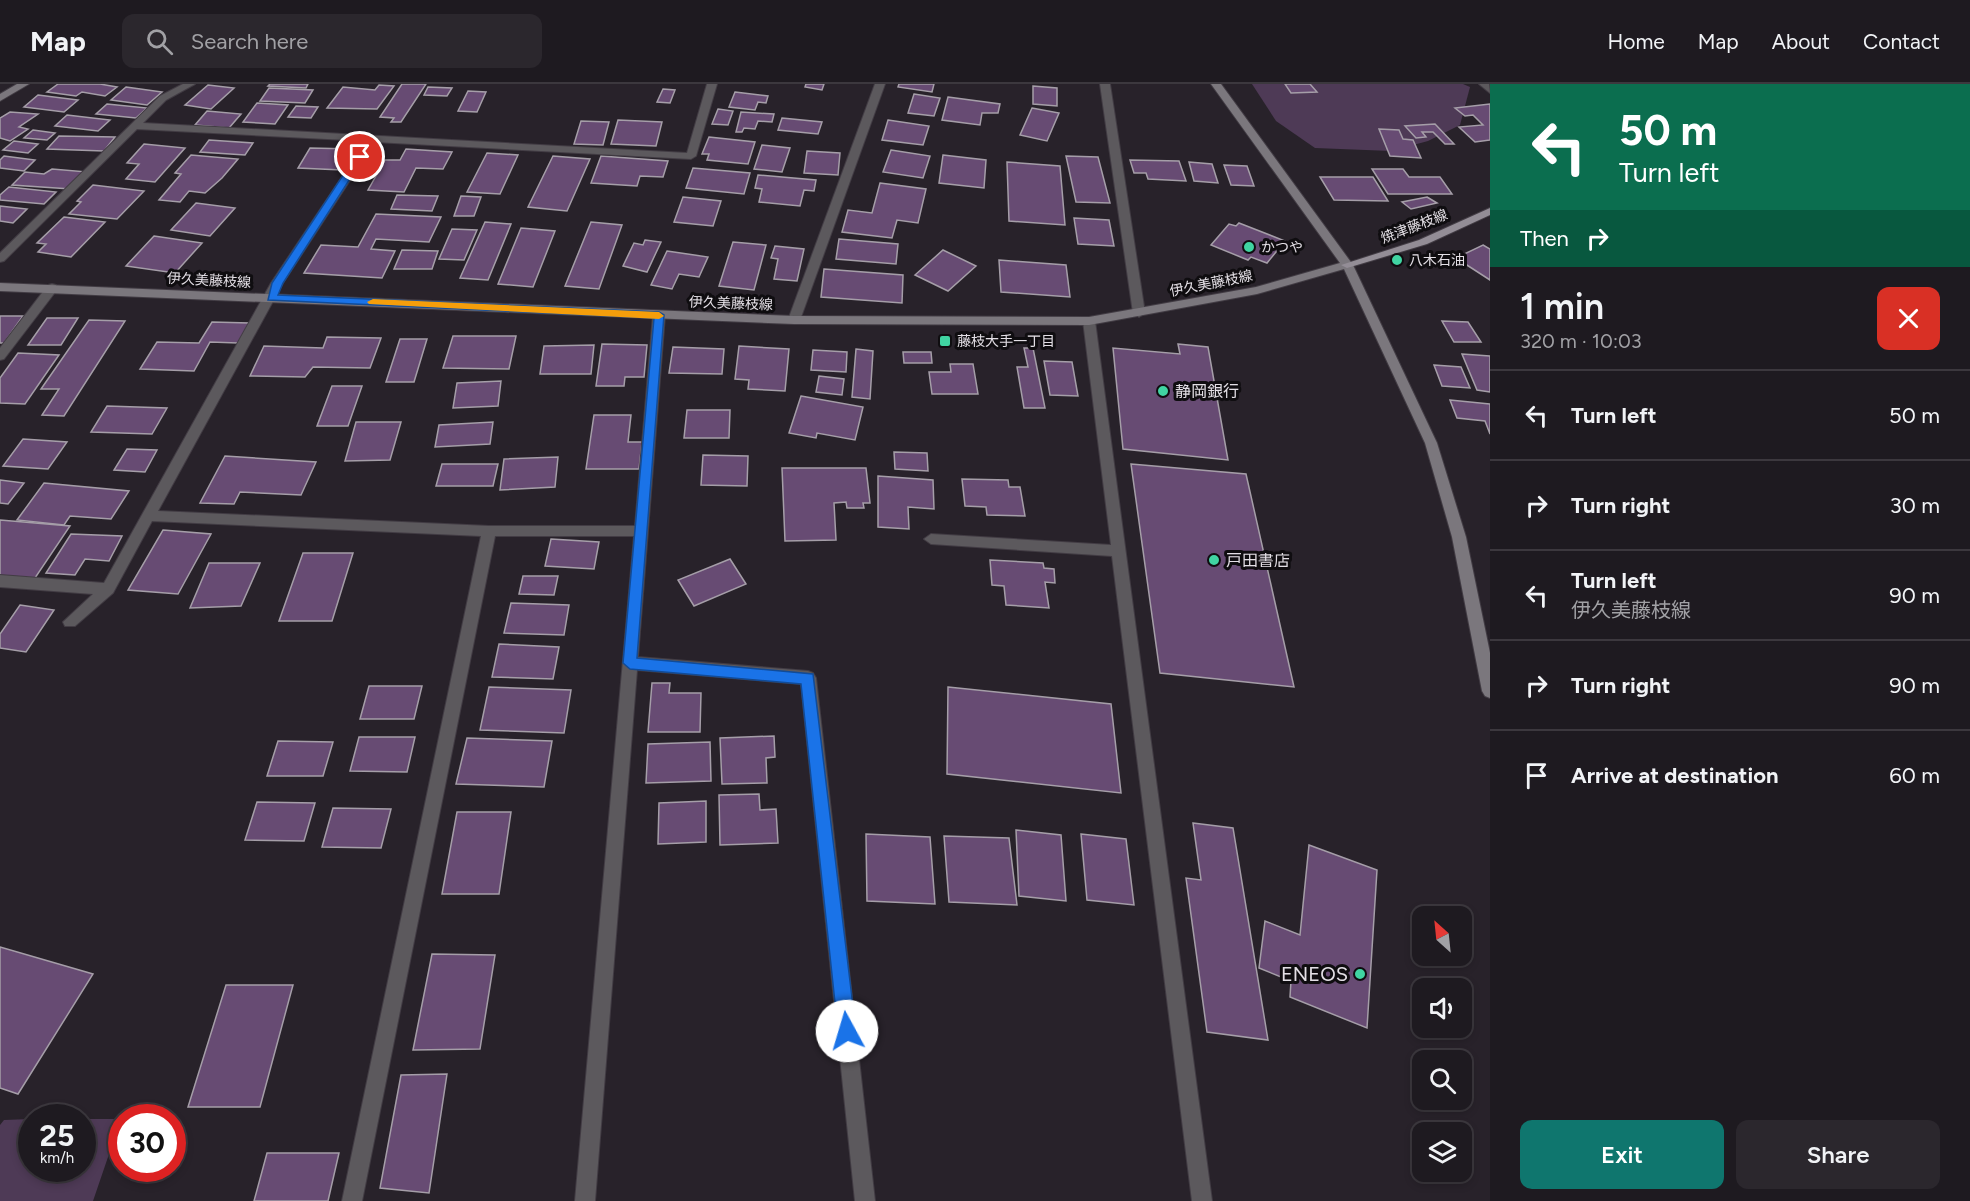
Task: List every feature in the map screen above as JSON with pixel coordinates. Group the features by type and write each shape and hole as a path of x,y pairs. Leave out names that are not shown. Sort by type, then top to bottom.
{"main road":[{"path":"0,98 24,84"},
{"path":"1216,84 1347,265 1431,443 1459,537 1490,691"},
{"name":"焼津藤枝線","path":"1347,265 1424,242 1490,211"},
{"name":"伊久美藤枝線","path":"0,287 794,320 1089,321 1257,290 1347,265"}],"street":[{"path":"0,258 163,98 190,84"},
{"path":"136,126 691,156 712,84"},
{"path":"794,320 880,84"},
{"path":"1105,84 1139,313"},
{"path":"1484,84 1490,90"},
{"path":"70,622 108,589 278,283 372,139"},
{"path":"0,356 52,288"},
{"path":"585,1201 659,315"},
{"path":"1089,321 1202,1201"},
{"path":"149,516 489,531 641,531"},
{"path":"352,1201 489,531"},
{"path":"931,539 1119,551"},
{"path":"0,581 108,589"},
{"path":"630,663 808,678 866,1201"}],"shaded area":[{"path":"1252,84 1463,84 1470,87 1460,125 1428,141 1391,151 1315,148 1276,121"},
{"path":"18,1119 18,1182 96,1182 96,1119 108,1119 108,1157 93,1201 0,1201 0,1125 4,1120"}],"building":[{"path":"58,84 100,84 117,87 105,96 82,92 76,96 47,92"},
{"path":"270,84 308,84 306,88 268,86"},
{"path":"402,84 426,84 401,122 391,122 394,118 380,117"},
{"path":"806,84 824,84 822,90 805,87"},
{"path":"899,84 934,84 932,92 898,87"},
{"path":"1285,84 1310,84 1317,92 1291,93"},
{"path":"208,85 234,88 211,109 185,105"},
{"path":"379,85 394,86 377,109 327,108 343,87 375,90"},
{"path":"1033,86 1057,88 1057,106 1033,104"},
{"path":"126,87 162,92 147,105 111,100"},
{"path":"428,87 452,88 447,96 424,95"},
{"path":"269,88 313,90 305,103 260,101"},
{"path":"663,89 675,90 670,103 657,102"},
{"path":"468,91 486,92 477,112 458,111"},
{"path":"735,92 768,96 766,103 758,102 755,110 729,107"},
{"path":"914,94 940,98 934,116 908,113"},
{"path":"38,95 78,100 64,112 24,107"},
{"path":"948,97 1000,104 998,113 982,113 980,125 942,120"},
{"path":"257,103 288,105 275,124 243,122"},
{"path":"107,104 147,108 136,118 96,114"},
{"path":"1490,104 1490,140 1475,142 1459,127 1483,125 1473,115 1465,116 1455,108"},
{"path":"296,106 318,107 311,118 288,117"},
{"path":"1032,108 1059,113 1047,141 1020,135"},
{"path":"718,109 733,111 728,125 712,124"},
{"path":"207,111 241,114 229,128 195,125"},
{"path":"10,112 38,114 19,127 28,129 10,141 0,138 0,118"},
{"path":"741,112 774,114 772,122 758,121 755,129 744,128 742,132 736,132"},
{"path":"67,115 110,120 98,131 55,126"},
{"path":"782,118 822,122 818,134 778,130"},
{"path":"618,120 662,122 656,146 611,144"},
{"path":"888,120 929,126 923,145 882,140"},
{"path":"581,121 609,122 603,145 574,144"},
{"path":"1435,124 1454,144 1445,144 1433,132 1422,132 1426,137 1416,138 1405,126"},
{"path":"1379,129 1399,130 1403,139 1413,140 1421,158 1390,156"},
{"path":"33,130 55,133 47,140 24,138"},
{"path":"59,136 115,137 104,151 47,149"},
{"path":"709,137 755,142 748,164 707,160 709,154 702,154"},
{"path":"209,140 253,143 245,155 200,152"},
{"path":"14,141 38,144 28,153 3,150"},
{"path":"144,144 185,148 155,182 126,179 139,164 127,163"},
{"path":"762,145 790,148 782,172 754,169"},
{"path":"310,148 353,149 342,170 298,168"},
{"path":"406,149 452,152 443,169 416,168 404,192 368,190 385,160 400,160"},
{"path":"891,150 930,156 923,178 883,172"},
{"path":"807,151 840,153 838,175 804,173"},
{"path":"487,153 518,155 500,194 467,192"},
{"path":"191,155 238,159 205,193 189,191 180,202 159,200 181,174 175,173"},
{"path":"943,155 986,160 984,188 939,183"},
{"path":"4,156 35,160 24,171 0,168 0,160"},
{"path":"553,156 590,159 567,211 528,207"},
{"path":"601,156 668,161 663,177 640,176 637,186 591,183"},
{"path":"1066,156 1098,157 1110,203 1076,202"},
{"path":"1130,160 1179,161 1186,181 1148,179 1146,173 1134,173"},
{"path":"1007,162 1060,166 1065,225 1009,221"},
{"path":"1189,162 1212,164 1218,183 1194,181"},
{"path":"1224,165 1247,166 1254,186 1231,185"},
{"path":"693,168 750,173 744,194 686,188"},
{"path":"52,169 88,172 71,189 12,185 25,172 44,174"},
{"path":"1372,169 1403,169 1409,177 1440,177 1452,194 1388,194"},
{"path":"758,175 816,180 814,191 804,190 800,206 759,202 762,189 755,188"},
{"path":"1320,177 1373,177 1388,201 1334,200"},
{"path":"880,183 926,189 918,223 897,220 892,238 842,232 848,210 872,213"},
{"path":"93,185 144,191 117,219 69,214 81,202 77,201"},
{"path":"9,187 56,192 44,204 0,200 0,195"},
{"path":"397,195 438,196 432,211 391,209"},
{"path":"461,196 481,197 474,216 454,216"},
{"path":"683,197 721,201 713,226 674,222"},
{"path":"1427,197 1437,203 1411,209 1402,202"},
{"path":"196,203 235,208 210,236 171,230"},
{"path":"0,206 27,209 13,223 0,221"},
{"path":"376,214 441,217 429,242 376,239 371,249 395,251 382,278 304,273 321,245 358,247"},
{"path":"64,217 105,222 71,257 38,252 46,244 37,243"},
{"path":"1074,218 1109,220 1114,246 1078,244"},
{"path":"485,222 511,224 488,280 460,278"},
{"path":"591,222 622,225 599,289 565,286"},
{"path":"1239,223 1285,241 1267,263 1251,257 1248,260 1211,245 1229,224 1236,226"},
{"path":"521,228 555,231 533,287 498,284"},
{"path":"452,229 477,230 464,260 439,259"},
{"path":"154,236 202,243 175,273 126,266"},
{"path":"839,239 898,244 896,264 836,259"},
{"path":"645,240 661,242 647,272 623,266 634,243 643,245"},
{"path":"733,242 766,245 754,290 719,286"},
{"path":"1483,245 1490,249 1490,280 1456,258"},
{"path":"775,246 804,249 797,281 774,279 778,259 771,258"},
{"path":"402,250 438,251 432,269 394,269"},
{"path":"943,250 976,266 948,291 915,275"},
{"path":"667,251 708,257 699,277 679,274 672,289 651,285"},
{"path":"999,260 1066,265 1070,297 1001,292"},
{"path":"824,269 903,275 902,303 821,297"},
{"path":"0,316 23,316 4,343 0,343"},
{"path":"47,318 78,318 61,345 28,345"},
{"path":"89,320 125,321 64,416 42,415 59,389 41,389"},
{"path":"1442,321 1468,322 1481,342 1454,342"},
{"path":"212,322 249,323 238,343 210,342 194,371 140,369 157,342 199,343"},
{"path":"453,336 516,336 509,369 443,368"},
{"path":"327,337 381,338 370,368 313,367 305,377 250,376 264,346 323,348"},
{"path":"400,339 427,339 414,382 386,382"},
{"path":"602,344 647,345 644,377 625,377 624,386 596,386"},
{"path":"1178,344 1208,347 1228,460 1123,449 1113,348 1180,354"},
{"path":"594,345 591,374 540,374 544,346"},
{"path":"739,346 789,349 785,391 748,389 749,380 735,379"},
{"path":"673,347 724,349 722,374 669,373"},
{"path":"1024,348 1033,348 1045,408 1024,408 1017,367 1028,367"},
{"path":"856,349 873,351 870,399 852,397"},
{"path":"813,350 847,352 846,372 811,370"},
{"path":"903,352 931,352 932,363 904,363"},
{"path":"18,353 59,355 25,404 0,403 0,378"},
{"path":"1462,354 1490,356 1490,392 1477,390"},
{"path":"1044,361 1072,362 1078,396 1050,395"},
{"path":"950,364 973,364 978,394 932,394 929,372 951,372"},
{"path":"1434,365 1461,367 1470,388 1442,386"},
{"path":"819,376 844,379 842,395 816,392"},
{"path":"501,381 498,406 453,408 457,383"},
{"path":"332,386 362,386 348,426 317,426"},
{"path":"801,396 863,407 855,440 817,433 816,438 789,433"},
{"path":"1450,400 1490,404 1490,434 1485,421 1457,418"},
{"path":"107,406 167,408 152,434 91,432"},
{"path":"687,410 730,410 729,438 684,438"},
{"path":"594,415 631,415 628,442 642,442 639,469 586,469"},
{"path":"356,422 401,422 390,460 345,461"},
{"path":"493,422 490,444 435,447 439,425"},
{"path":"23,439 67,442 48,469 3,466"},
{"path":"127,449 157,450 145,472 114,470"},
{"path":"894,452 927,453 928,471 895,469"},
{"path":"703,455 748,456 747,486 701,485"},
{"path":"225,456 316,462 301,495 240,492 234,504 200,503"},
{"path":"558,457 555,487 500,490 504,459"},
{"path":"442,464 498,464 493,486 436,486"},
{"path":"1131,464 1246,474 1294,687 1160,673"},
{"path":"782,468 866,468 870,503 863,503 864,508 847,508 846,502 834,503 836,540 785,541"},
{"path":"878,476 933,480 934,509 908,507 909,529 878,527"},
{"path":"962,479 1008,480 1009,487 1020,487 1025,516 987,515 986,507 965,506"},
{"path":"0,480 24,483 8,504 0,503"},
{"path":"44,483 129,491 111,519 70,516 64,525 17,520"},
{"path":"0,520 70,526 35,578 0,576"},
{"path":"163,530 211,534 178,594 128,590"},
{"path":"71,534 122,536 109,561 85,559 75,575 46,573"},
{"path":"551,539 599,542 594,569 545,566"},
{"path":"303,553 353,553 332,621 279,621"},
{"path":"730,559 746,584 694,606 678,580"},
{"path":"990,560 1043,563 1044,568 1054,569 1055,583 1045,582 1049,608 1006,605 1004,586 992,585"},
{"path":"209,563 260,563 241,606 190,608"},
{"path":"523,576 558,576 554,595 519,594"},
{"path":"511,603 569,605 564,635 504,633"},
{"path":"20,605 54,610 26,652 0,648 0,634"},
{"path":"499,644 559,647 553,679 492,677"},
{"path":"652,683 670,683 669,693 701,693 700,732 648,732"},
{"path":"369,686 422,686 414,719 360,719"},
{"path":"489,687 571,690 564,733 480,730"},
{"path":"948,687 1111,704 1121,793 947,774"},
{"path":"774,736 775,757 766,758 767,783 722,784 720,738"},
{"path":"359,737 415,737 407,772 350,771"},
{"path":"467,738 552,741 544,787 456,784"},
{"path":"278,741 333,742 323,776 267,776"},
{"path":"710,742 711,781 646,783 648,744"},
{"path":"759,794 760,810 776,809 778,843 720,845 719,795"},
{"path":"706,801 706,842 658,844 659,803"},
{"path":"257,802 315,803 304,841 245,840"},
{"path":"333,808 391,809 381,848 322,847"},
{"path":"457,812 511,812 499,894 442,894"},
{"path":"1193,823 1233,828 1268,1040 1207,1032 1186,878 1201,880"},
{"path":"1016,830 1061,835 1066,901 1019,896"},
{"path":"866,834 930,837 935,904 867,901"},
{"path":"1081,834 1126,839 1134,905 1087,900"},
{"path":"944,836 1009,838 1017,905 949,902"},
{"path":"1309,845 1377,870 1367,1028 1290,997 1291,981 1259,968 1265,921 1300,935"},
{"path":"0,947 93,974 18,1094 0,1088"},
{"path":"432,954 495,955 480,1049 413,1050"},
{"path":"226,985 293,985 260,1107 188,1107"},
{"path":"447,1074 429,1193 380,1188 401,1075"},
{"path":"267,1153 339,1153 328,1201 254,1201"}],"slow traffic":[{"path":"373,302 659,316"}],"place":[{"name":"かつや","path":"1249,247"},
{"name":"八木石油","path":"1397,260"},
{"name":"藤枝大手一丁目","path":"945,341"},
{"name":"静岡銀行","path":"1163,391"},
{"name":"戸田書店","path":"1214,560"},
{"name":"ENEOS","path":"1360,974"}],"route":[{"path":"360,157 278,283 271,298 659,315 630,663 808,678 847,1031"}]}
